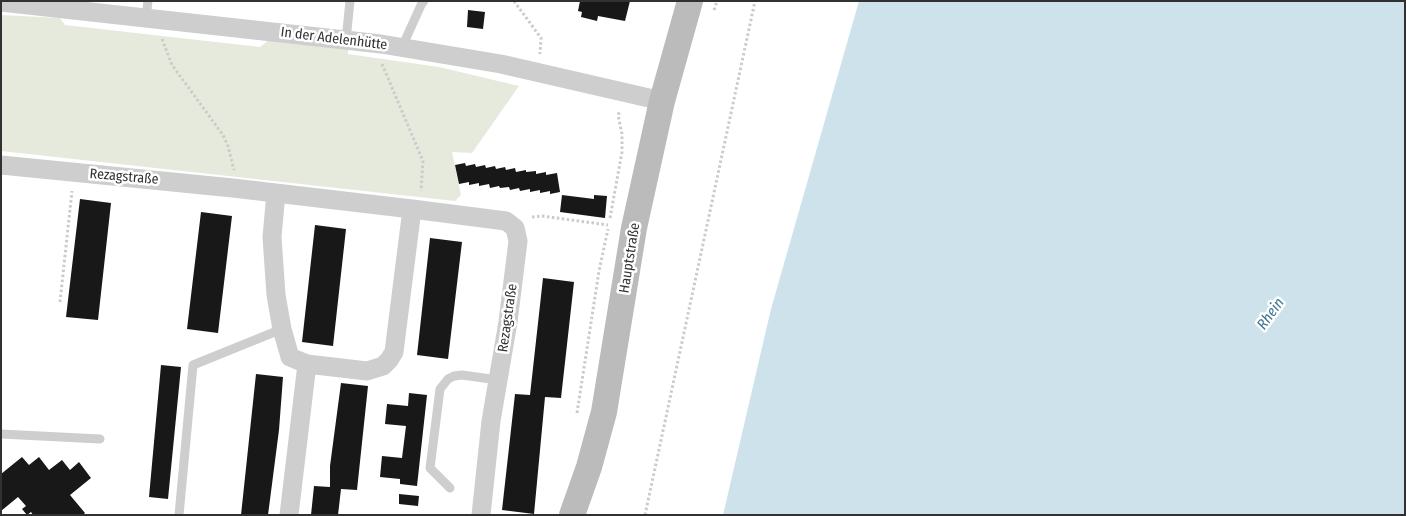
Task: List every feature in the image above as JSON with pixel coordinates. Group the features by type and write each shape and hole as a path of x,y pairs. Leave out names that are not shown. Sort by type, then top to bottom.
{"main road":[{"name":"Hauptstraße","path":"572,515 604,412 634,228 662,100 690,1"}],"street":[{"name":"In der Adelenhütte","path":"1,2 151,13 402,47 501,64 662,100"},
{"name":"Rezagstraße","path":"1,166 233,188 415,209 506,221 516,228 518,241 508,322 491,421 481,515"},
{"path":"276,193 272,261 282,329 290,357 307,364 367,371 383,366 394,352 415,209"},
{"path":"290,515 307,364"}],"lane":[{"path":"346,40 350,1"},
{"path":"402,47 424,1"},
{"path":"179,515 193,365 282,329"},
{"path":"450,488 430,468 440,389 448,379 454,376 462,375 498,380"},
{"path":"1,434 100,439"}],"path":[{"path":"514,1 541,38 538,73"},
{"path":"645,515 755,1"},
{"path":"151,13 172,65 228,146 234,166 233,188"},
{"path":"381,44 382,65 424,162 415,209"},
{"path":"60,302 74,173"},
{"path":"506,221 542,216 608,225"}],"shaded area":[{"path":"1,15 60,18 65,25 260,47 269,40 348,49 348,54 439,67 519,86 472,153 452,152 461,195 455,201 1,151"}],"water":[{"name":"Rhein","path":"859,1 1405,1 1405,515 723,515 771,309"}],"building":[{"path":"580,1 630,1 625,21 598,16 597,21 581,17 582,12 578,11"},
{"path":"468,10 485,12 483,29 467,27"},
{"path":"465,163 466,166 475,164 476,167 485,165 486,168 495,166 496,169 505,167 506,170 515,168 516,172 536,171 536,174 546,172 546,175 557,173 560,192 550,194 550,191 540,193 540,190 530,192 530,189 520,191 519,188 510,190 509,187 500,188 499,186 490,188 489,184 469,185 469,182 459,184 455,165"},
{"path":"562,195 594,199 594,195 607,196 605,218 560,212"},
{"path":"80,199 111,203 98,320 66,317"},
{"path":"201,212 232,216 218,333 187,329"},
{"path":"315,225 346,229 333,346 302,342"},
{"path":"430,238 462,242 448,359 417,355"},
{"path":"543,278 574,282 561,398 545,397 534,514 502,510 515,394 530,395"},
{"path":"161,365 181,367 168,499 149,497"},
{"path":"256,374 283,377 279,430 268,515 241,515"},
{"path":"341,383 368,386 357,490 341,489 338,515 311,515 314,486 330,487 330,466"},
{"path":"409,393 427,395 417,486 400,484 400,479 380,477 382,456 402,458 406,426 385,424 387,404 408,406"},
{"path":"22,457 29,465 39,457 49,470 62,460 70,470 79,462 91,478 70,495 85,513 83,515 33,515 31,512 27,515 22,509 26,506 18,497 1,511 1,474"},
{"path":"399,494 419,496 418,506 399,504"}]}
